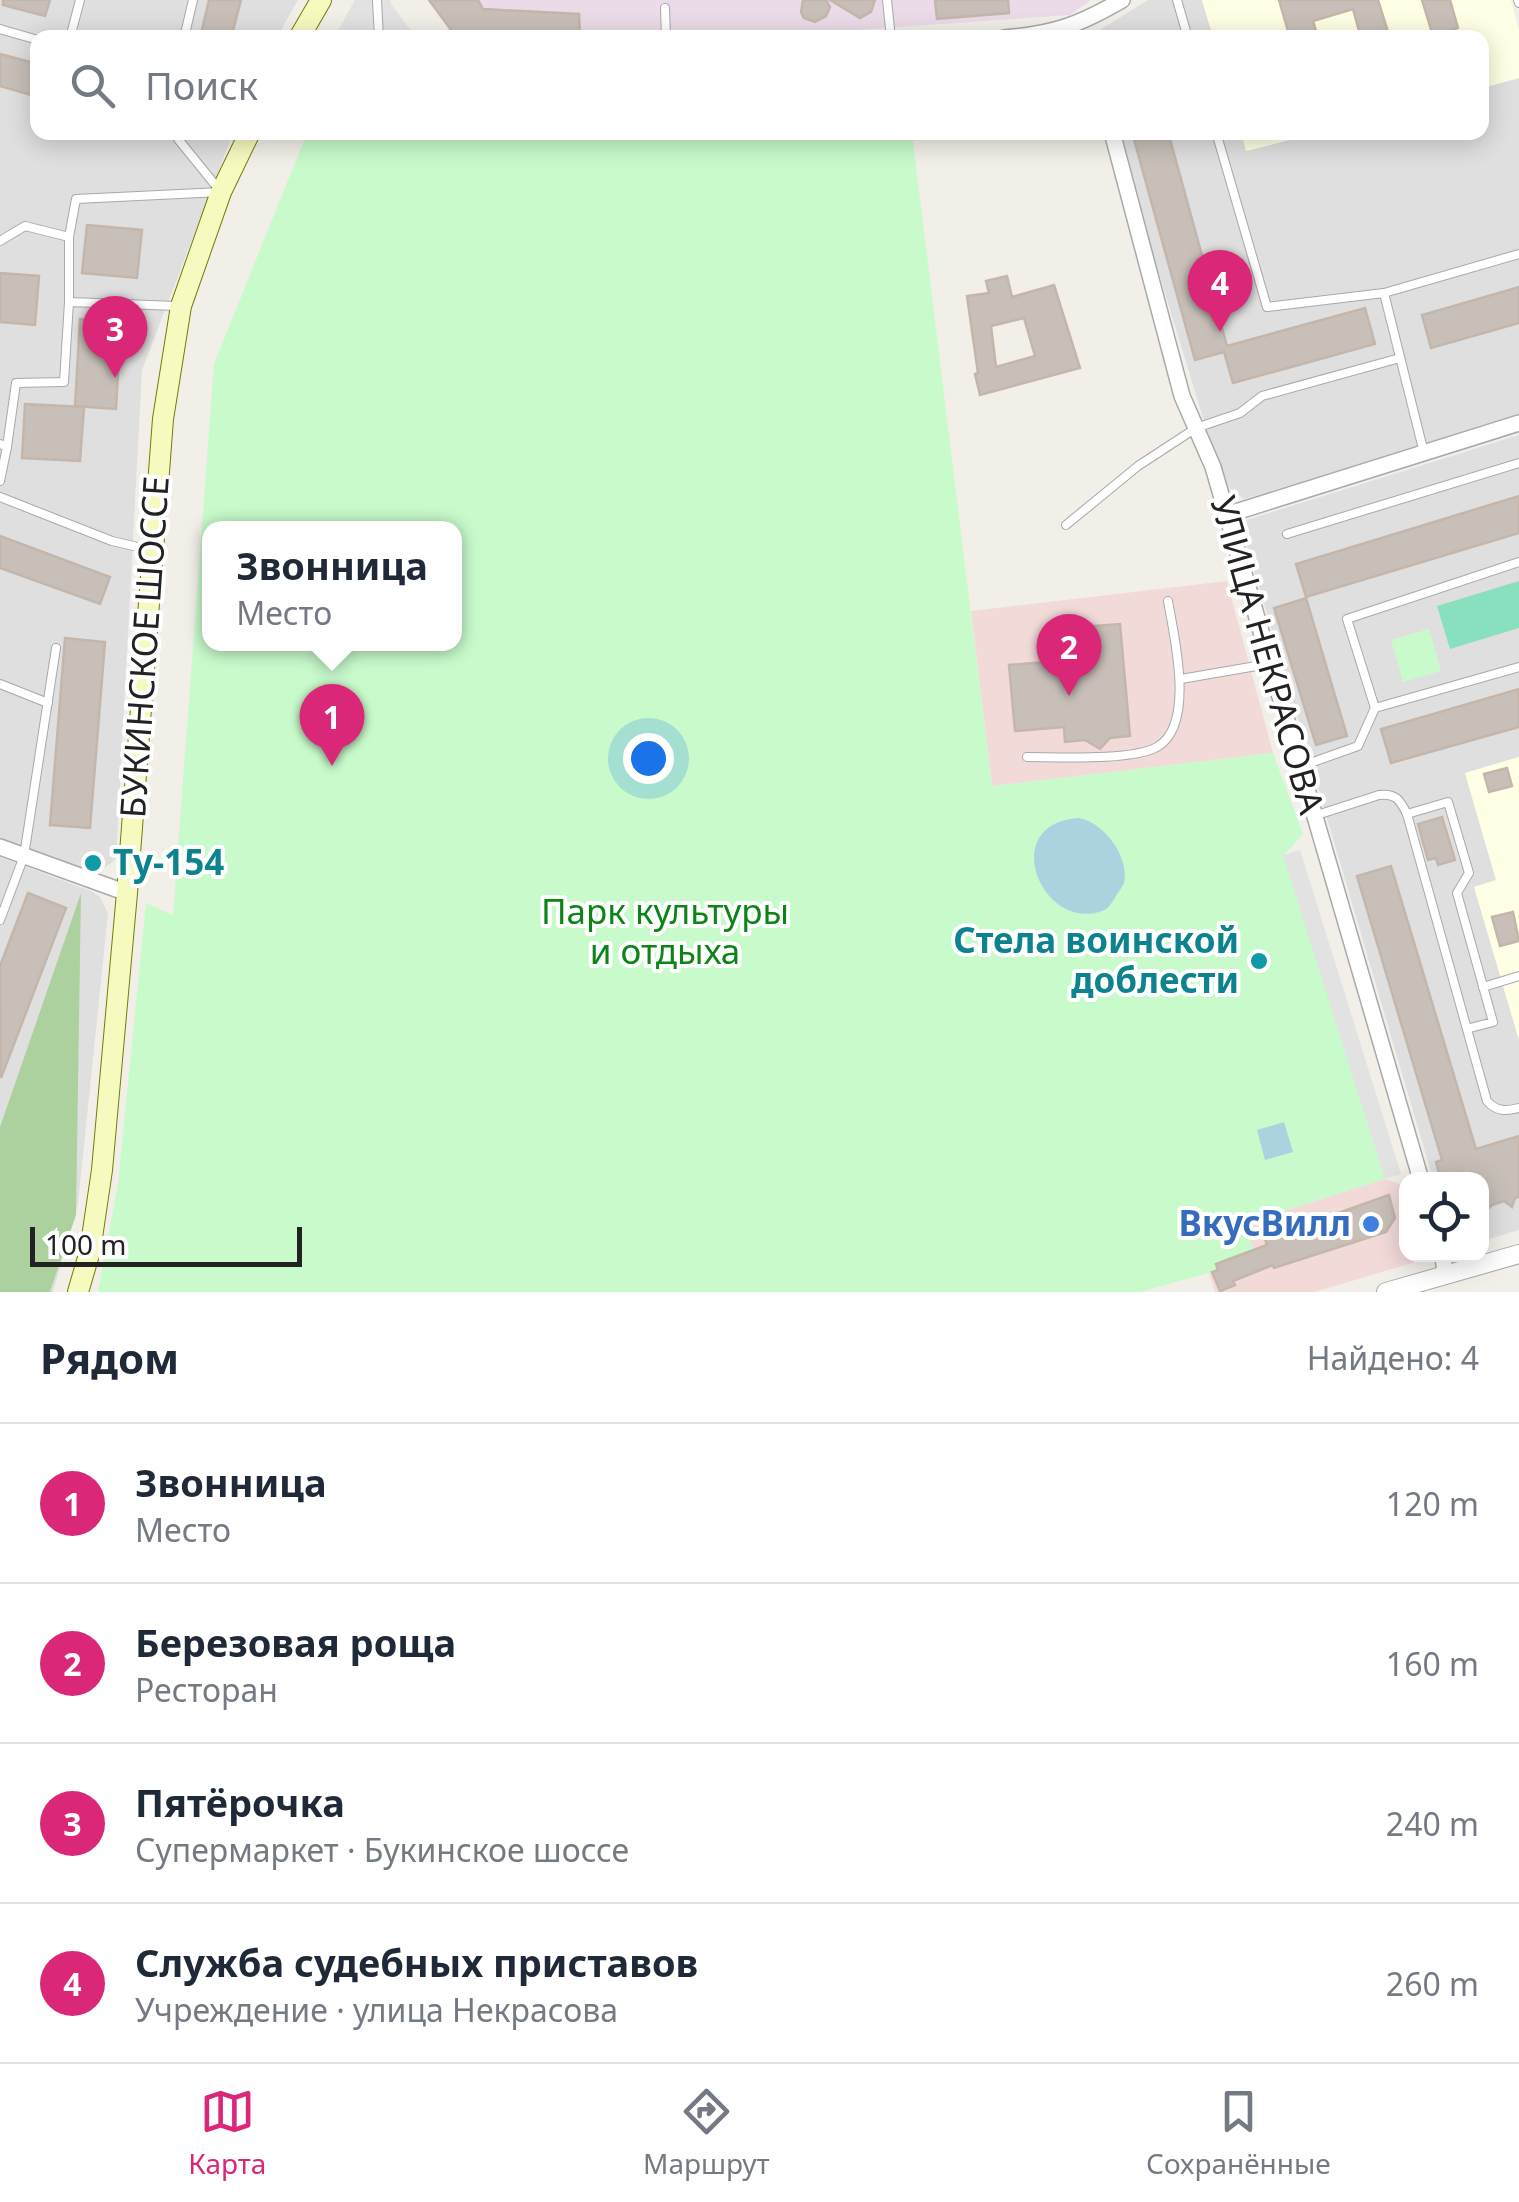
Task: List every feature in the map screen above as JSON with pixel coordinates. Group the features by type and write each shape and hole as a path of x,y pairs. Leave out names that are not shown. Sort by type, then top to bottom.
{"main road":[{"path":"304,30 321,0"},
{"name":"БУКИНСКОЕ ШОССЕ","path":"78,1292 90,1251 102,1170 162,418 181,306 221,192 246,140"}],"street":[{"path":"1060,30 1102,6 1122,0"},
{"name":"УЛИЦА НЕКРАСОВА","path":"1114,140 1177,379 1212,467 1420,1172"},
{"path":"1226,515 1519,423"},
{"path":"0,847 127,894"},
{"path":"1386,1292 1421,1287 1519,1254"},
{"path":"1444,1262 1445,1276"}],"lane":[{"path":"72,30 80,0"},
{"path":"186,30 193,0"},
{"path":"377,0 379,30"},
{"path":"887,0 890,30"},
{"path":"1177,0 1186,30"},
{"path":"665,8 666,30"},
{"path":"0,30 30,38"},
{"path":"179,140 221,192"},
{"path":"1218,140 1267,307 1384,293 1519,254"},
{"path":"0,481 16,383 64,382 70,302 69,237 76,199 221,192"},
{"path":"0,241 26,226 69,237"},
{"path":"1384,293 1424,453"},
{"path":"70,302 181,306"},
{"path":"1066,525 1138,466 1196,428 1240,413 1262,396 1400,358"},
{"path":"1287,534 1519,463"},
{"path":"0,498 112,541 151,550"},
{"path":"1299,767 1358,746 1376,708 1347,619 1519,562"},
{"path":"1027,757 1101,756 1157,747 1168,736 1178,710 1182,679 1168,601"},
{"path":"0,920 24,856 56,648"},
{"path":"1182,679 1268,664"},
{"path":"1376,708 1519,667"},
{"path":"0,684 48,703"},
{"path":"1314,816 1389,794 1398,798 1407,814 1488,1101 1494,1108 1519,1108"},
{"path":"1407,814 1448,802 1470,873 1457,893 1493,1022 1470,1028"},
{"path":"1483,987 1519,976"}],"shaded area":[{"path":"0,0 298,0 281,30 30,30 30,140 230,140 142,370 116,859 106,867 88,871 0,838"},
{"path":"355,0 391,0 411,30 338,30"},
{"path":"478,0 1091,0 1070,15 856,30 555,30 552,12 483,9"},
{"path":"1148,0 1202,0 1211,30 1100,30"},
{"path":"1202,0 1511,0 1519,31 1519,78 1489,86 1489,30 1211,30"},
{"path":"1519,78 1519,416 1244,499 1223,483 1118,140 1243,140 1247,151 1290,140 1489,140 1489,86"},
{"path":"1243,140 1289,140 1246,151"},
{"path":"1519,435 1519,757 1465,773 1496,880 1474,887 1519,1040 1519,1230 1489,1239 1489,1172 1431,1172 1240,522"},
{"path":"1227,581 1273,753 992,786 971,611"},
{"path":"1519,757 1519,1040 1474,887 1496,880 1465,773"},
{"path":"1300,850 1399,1175 1385,1179 1283,855"},
{"path":"0,857 91,891 100,897 108,913 78,1204 53,1292 0,1292"},
{"path":"1385,1179 1399,1184 1399,1262 1415,1262 1315,1292 1215,1292 1209,1273 1218,1270 1216,1264 1248,1235 1255,1220"}],"green space":[{"name":"Парк культуры и отдыха","path":"304,140 913,140 992,786 1273,753 1303,834 1284,855 1385,1179 1255,1220 1248,1235 1254,1250 1217,1264 1218,1270 1140,1292 98,1292 118,1183 146,903 173,915 202,525 202,651 462,651 462,521 202,521 214,364"},
{"path":"1519,581 1519,628 1450,649 1437,606"},
{"path":"1429,629 1441,671 1403,682 1391,640"},
{"path":"81,893 76,1215 50,1292 0,1292 0,1127"}],"water":[{"path":"1079,818 1105,833 1123,862 1123,885 1109,906 1099,912 1078,913 1060,905 1045,891 1036,873 1034,854 1040,837 1054,824"},
{"path":"1284,1122 1293,1152 1265,1160 1257,1130"}],"building":[{"path":"3,0 50,0 45,16 3,5"},
{"path":"209,0 241,0 233,30 202,30"},
{"path":"429,0 478,0 483,9 579,14 580,30 451,30"},
{"path":"803,0 826,0 830,7 826,16 815,22 804,18"},
{"path":"830,0 875,0 871,12 860,18"},
{"path":"935,0 1008,0 1009,13 937,19"},
{"path":"1279,0 1378,0 1387,30 1359,30 1353,9 1313,21 1316,30 1288,30"},
{"path":"1422,0 1450,0 1458,28 1431,30"},
{"path":"0,54 30,62 30,95 0,86"},
{"path":"1134,140 1170,140 1227,346 1365,308 1375,344 1233,383 1224,352 1195,360"},
{"path":"87,225 142,230 137,278 82,273"},
{"path":"0,273 39,276 35,325 0,322"},
{"path":"1007,276 1012,297 1054,285 1080,368 980,395 967,296 989,293 986,281","holes":["1024,318 1035,356 996,367 991,326"]},
{"path":"1519,287 1519,323 1431,348 1422,315"},
{"path":"80,319 121,322 116,409 75,406"},
{"path":"25,404 84,407 80,461 22,458"},
{"path":"1519,496 1519,533 1306,597 1296,564"},
{"path":"0,536 110,577 100,604 0,568"},
{"path":"1306,598 1347,736 1316,745 1274,608"},
{"path":"1120,624 1130,736 1110,738 1100,749 1085,740 1065,742 1064,727 1015,731 1009,665 1058,661 1055,629"},
{"path":"65,638 105,642 90,828 50,825"},
{"path":"1519,689 1519,727 1391,763 1381,729"},
{"path":"1507,768 1512,786 1489,792 1484,774"},
{"path":"1442,817 1455,860 1438,865 1436,858 1428,860 1418,824"},
{"path":"1391,866 1476,1149 1519,1136 1519,1197 1512,1207 1504,1201 1489,1208 1489,1172 1439,1172 1436,1162 1442,1160 1357,876"},
{"path":"28,893 66,908 1,1078 0,966"},
{"path":"1513,912 1519,941 1500,946 1492,917"},
{"path":"1389,1195 1395,1218 1386,1232 1274,1268 1273,1265 1233,1281 1235,1285 1220,1291 1212,1272 1218,1270 1216,1264 1267,1245 1265,1239"}],"place":[{"name":"Служба судебных приставов","path":"1220,332"},
{"name":"Пятёрочка","path":"115,378"},
{"name":"Березовая роща","path":"1069,696"},
{"name":"Звонница","path":"332,766"},
{"name":"Ту-154","path":"93,863"},
{"name":"Стела воинской доблести","path":"1259,961"},
{"name":"ВкусВилл","path":"1371,1224"}]}
